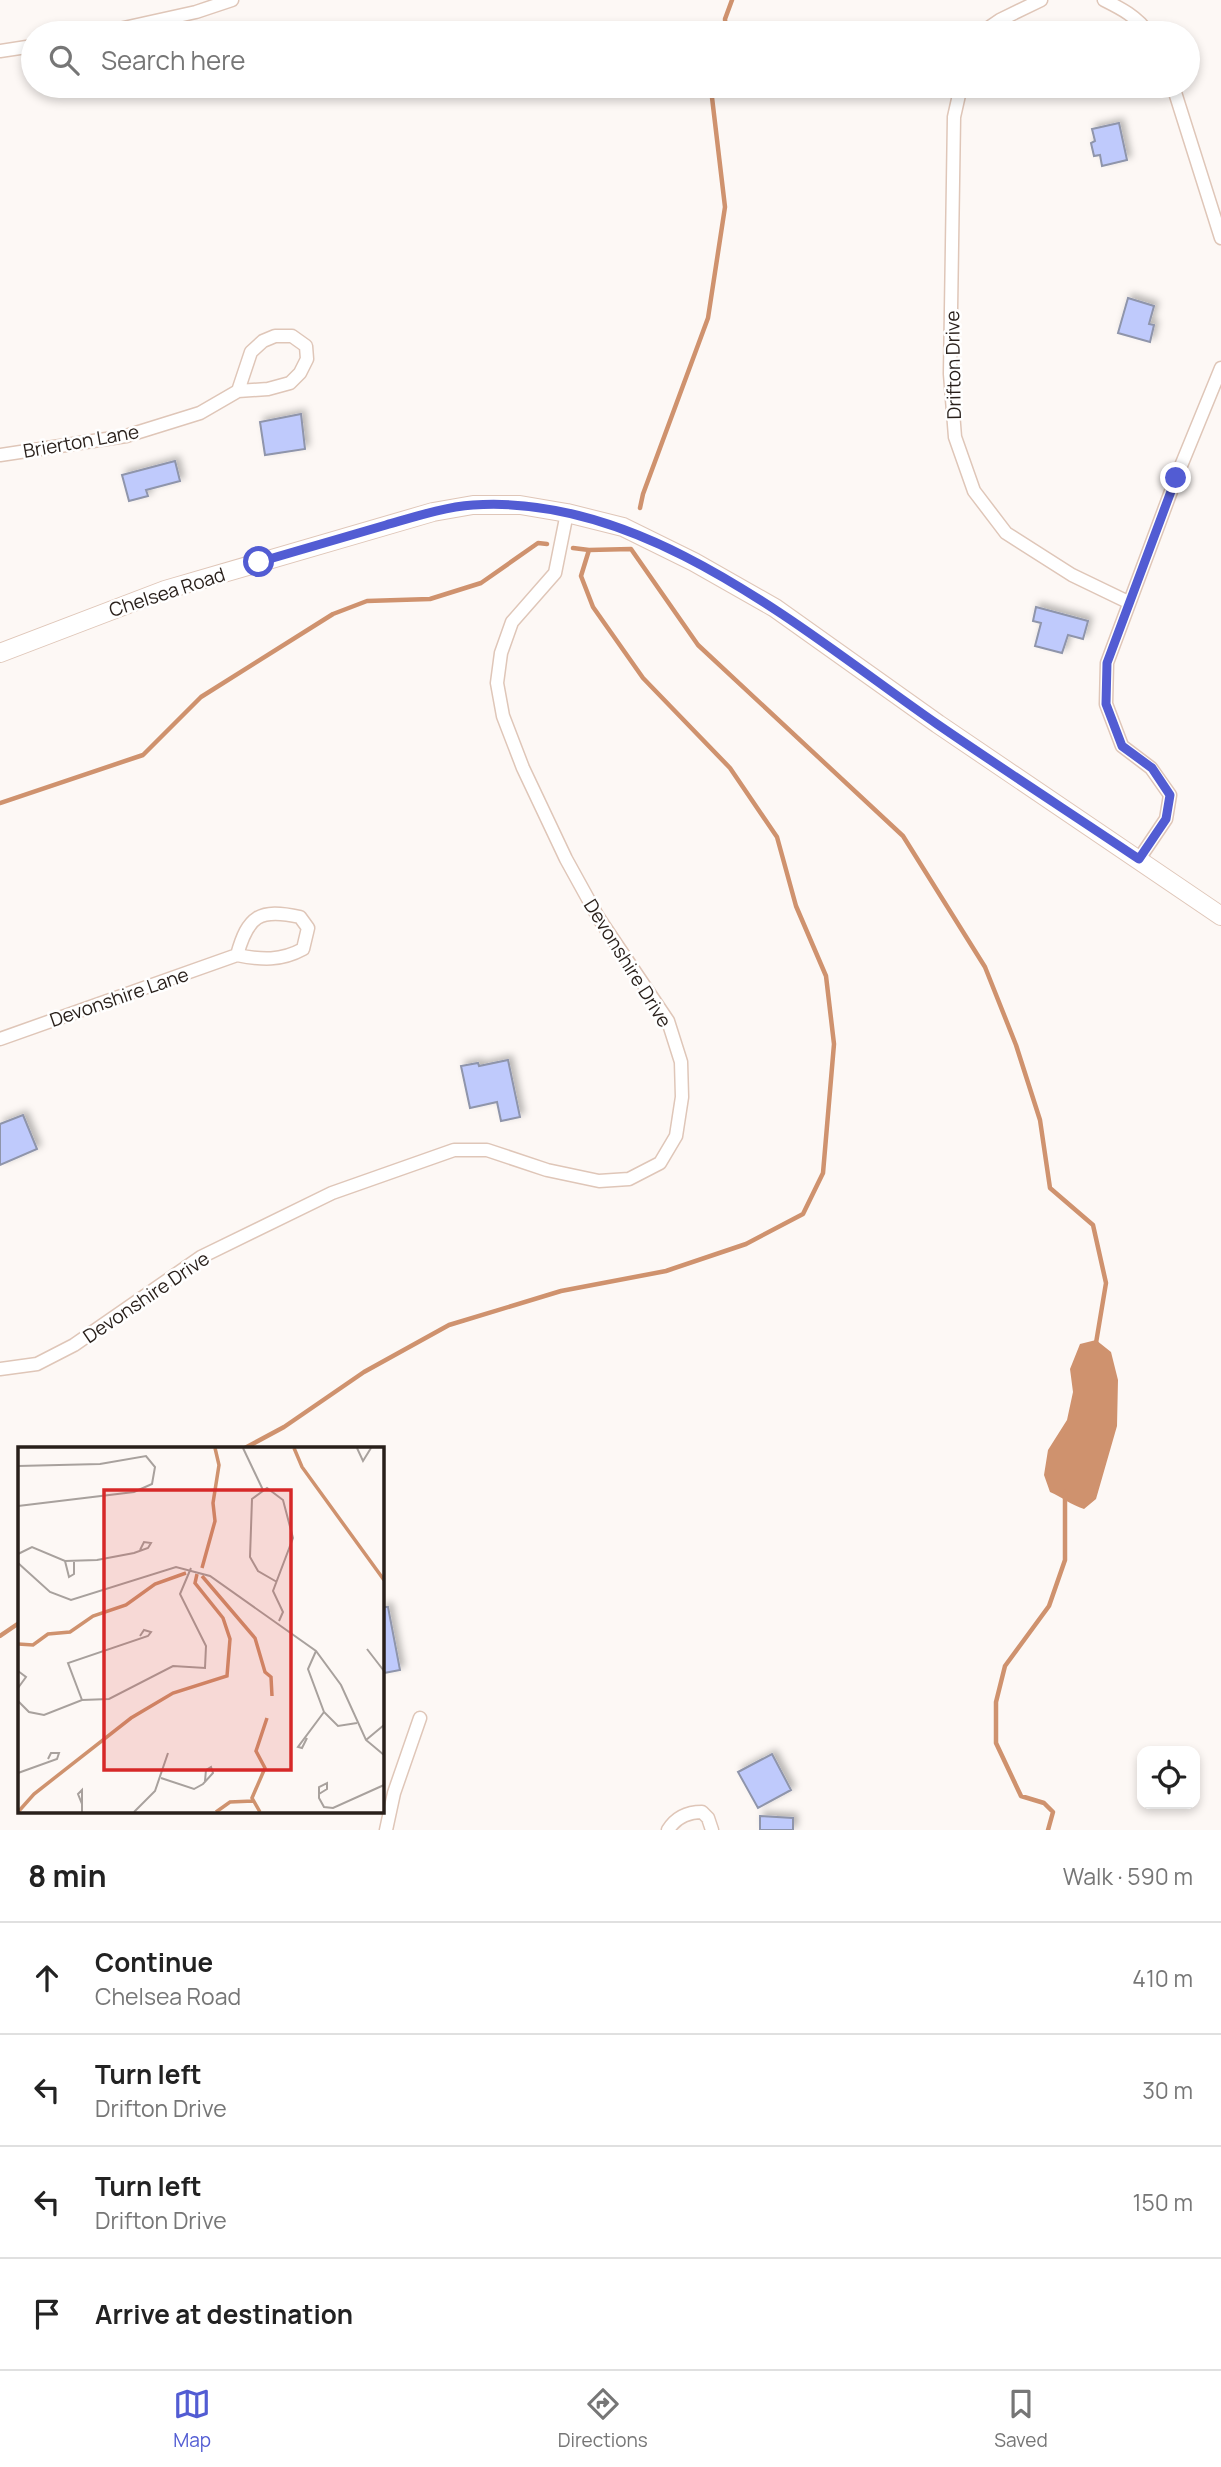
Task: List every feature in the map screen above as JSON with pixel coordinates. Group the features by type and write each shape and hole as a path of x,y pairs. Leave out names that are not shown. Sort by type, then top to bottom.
{"street":[{"path":"155,21 232,0"},
{"path":"999,21 1040,0"},
{"path":"1104,0 1122,9 1137,21"},
{"path":"0,51 21,48"},
{"name":"Drifton Drive","path":"958,98 954,117 950,347 955,437 974,491 1006,533 1072,575 1128,601"},
{"path":"1177,98 1221,238"},
{"name":"Brierton Lane","path":"0,455 126,436 200,413 238,391 268,389 290,383 300,373 307,359 306,346 292,336 275,336 263,341 251,352 238,391"},
{"path":"1139,859 1166,819 1170,795 1152,768 1122,746 1106,704 1107,663 1128,601 1221,369"},
{"name":"Chelsea Road","path":"0,653 166,590 433,512 473,505 520,505 567,513 623,527 694,562 775,608 938,724 1221,916"},
{"name":"Devonshire Drive","path":"0,1369 37,1364 74,1345 201,1257 332,1193 454,1150 487,1150 547,1170 599,1181 629,1179 660,1163 676,1136 682,1097 681,1062 668,1021 598,917 566,859 523,768 503,716 497,683 501,653 512,622 555,573 567,513"},
{"name":"Devonshire Lane","path":"0,1039 237,955 251,958 288,957 303,948 308,928 300,917 282,913 261,915 244,929 237,955"},
{"path":"386,1830 394,1793 420,1717"},
{"path":"668,1830 676,1819 689,1812 702,1812 708,1818 712,1830"}],"shaded area":[{"path":"1096,1340 1111,1352 1118,1380 1117,1426 1096,1499 1084,1509 1050,1492 1044,1475 1048,1450 1067,1420 1073,1392 1070,1369 1080,1344"}],"building":[{"path":"1119,123 1127,160 1102,166 1100,155 1094,156 1091,143 1095,141 1092,129"},
{"path":"1128,298 1154,306 1149,324 1154,325 1150,342 1118,333"},
{"path":"301,414 305,449 265,455 260,422"},
{"path":"175,461 180,481 146,490 148,496 129,501 122,475"},
{"path":"1036,607 1088,621 1083,639 1068,635 1062,653 1035,646 1041,623 1033,621"},
{"path":"508,1060 520,1117 501,1121 497,1102 470,1108 461,1066 478,1063 479,1066"},
{"path":"23,1115 37,1149 0,1165 0,1124"},
{"path":"383,1607 388,1607 400,1670 384,1673"},
{"path":"772,1754 791,1790 758,1808 738,1772"},
{"path":"760,1816 793,1818 793,1830 760,1830"}],"waterway":[{"path":"725,21 732,0"},
{"path":"640,508 708,318 725,207 712,98"},
{"path":"0,803 143,755 201,697 333,614 367,601 430,599 481,583 538,543 547,544"},
{"path":"573,548 589,550"},
{"path":"247,1447 284,1427 364,1372 449,1325 561,1291 666,1271 746,1244 803,1214 823,1173 834,1044 826,976 796,906 777,837 730,768 643,678 593,607 581,576 589,550 631,549 698,645 903,836 985,967 1016,1045 1040,1120 1050,1188 1093,1225 1106,1283 1096,1343"},
{"path":"1048,1830 1053,1812 1044,1803 1021,1796 996,1743 996,1702 1005,1666 1049,1606 1065,1560 1065,1492"},
{"path":"0,1636 18,1624"}],"route":[{"path":"259,562 433,512 473,505 520,505 623,527 694,562 775,608 938,724 1139,859 1166,819 1170,795 1152,768 1122,746 1106,704 1107,663 1176,478"}]}
